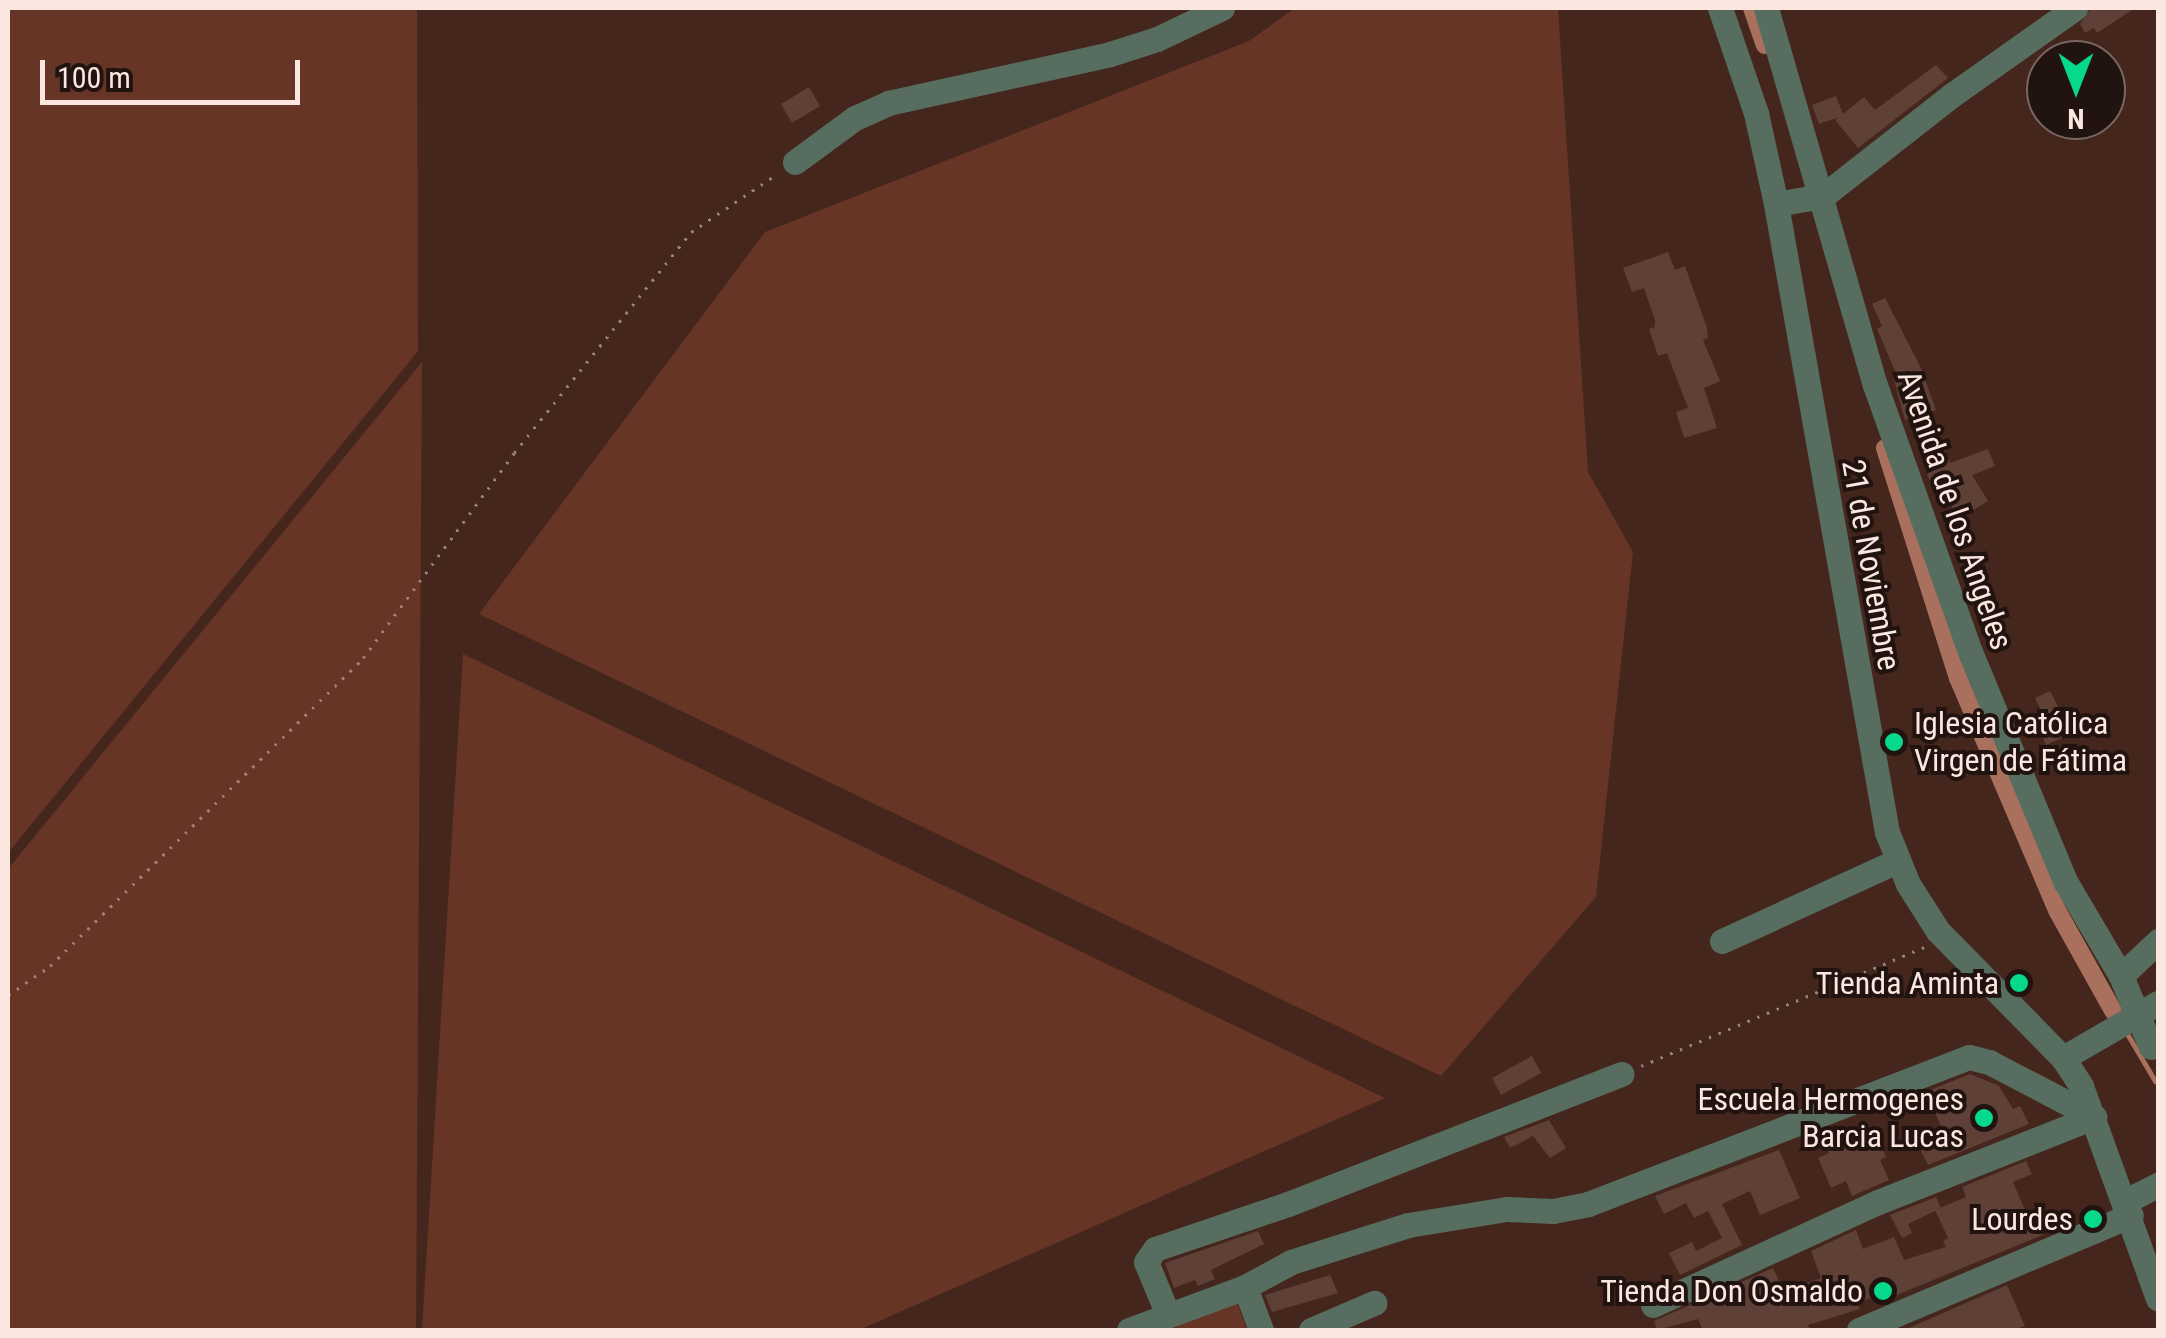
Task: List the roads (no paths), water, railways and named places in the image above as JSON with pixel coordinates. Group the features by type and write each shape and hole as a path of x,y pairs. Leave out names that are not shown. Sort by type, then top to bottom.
{"street":[{"path":"795,162 856,118 888,103 1110,54 1157,39 1222,8"},
{"name":"21 de Noviembre","path":"1720,8 1756,112 1802,199 1878,794 1898,862 1944,939 2064,1058 2094,1117 2158,1299"},
{"name":"Avenida de los Angeles","path":"1766,8 1802,199 1875,384 1992,708 2065,882 2121,976 2147,1008 2151,1047"},
{"path":"1802,199 2075,8"},
{"path":"1722,941 1898,862"},
{"path":"2121,976 2158,941"},
{"path":"2064,1058 2147,1008"},
{"path":"1130,1330 1245,1288 1290,1262 1408,1225 1507,1209 1553,1211 1588,1204 1970,1057 1989,1062 2094,1117"},
{"path":"1168,1315 1146,1262 1155,1249 1288,1204 1622,1074"},
{"path":"1653,1306 1878,1202 2094,1117"},
{"path":"1859,1330 2129,1208 2158,1185"},
{"path":"1245,1288 1261,1330"},
{"path":"1312,1330 1374,1303"}],"waterway":[{"path":"1752,8 1765,45"},
{"path":"1885,448 1958,678 2058,912 2113,1011"},
{"path":"2126,1032 2155,1081 2158,1078"}],"place":[{"name":"Iglesia Católica Virgen de Fátima","path":"1894,742"},
{"name":"Tienda Aminta","path":"2019,983"},
{"name":"Escuela Hermogenes Barcia Lucas","path":"1984,1118"},
{"name":"Lourdes","path":"2093,1219"},
{"name":"Tienda Don Osmaldo","path":"1883,1291"}]}
